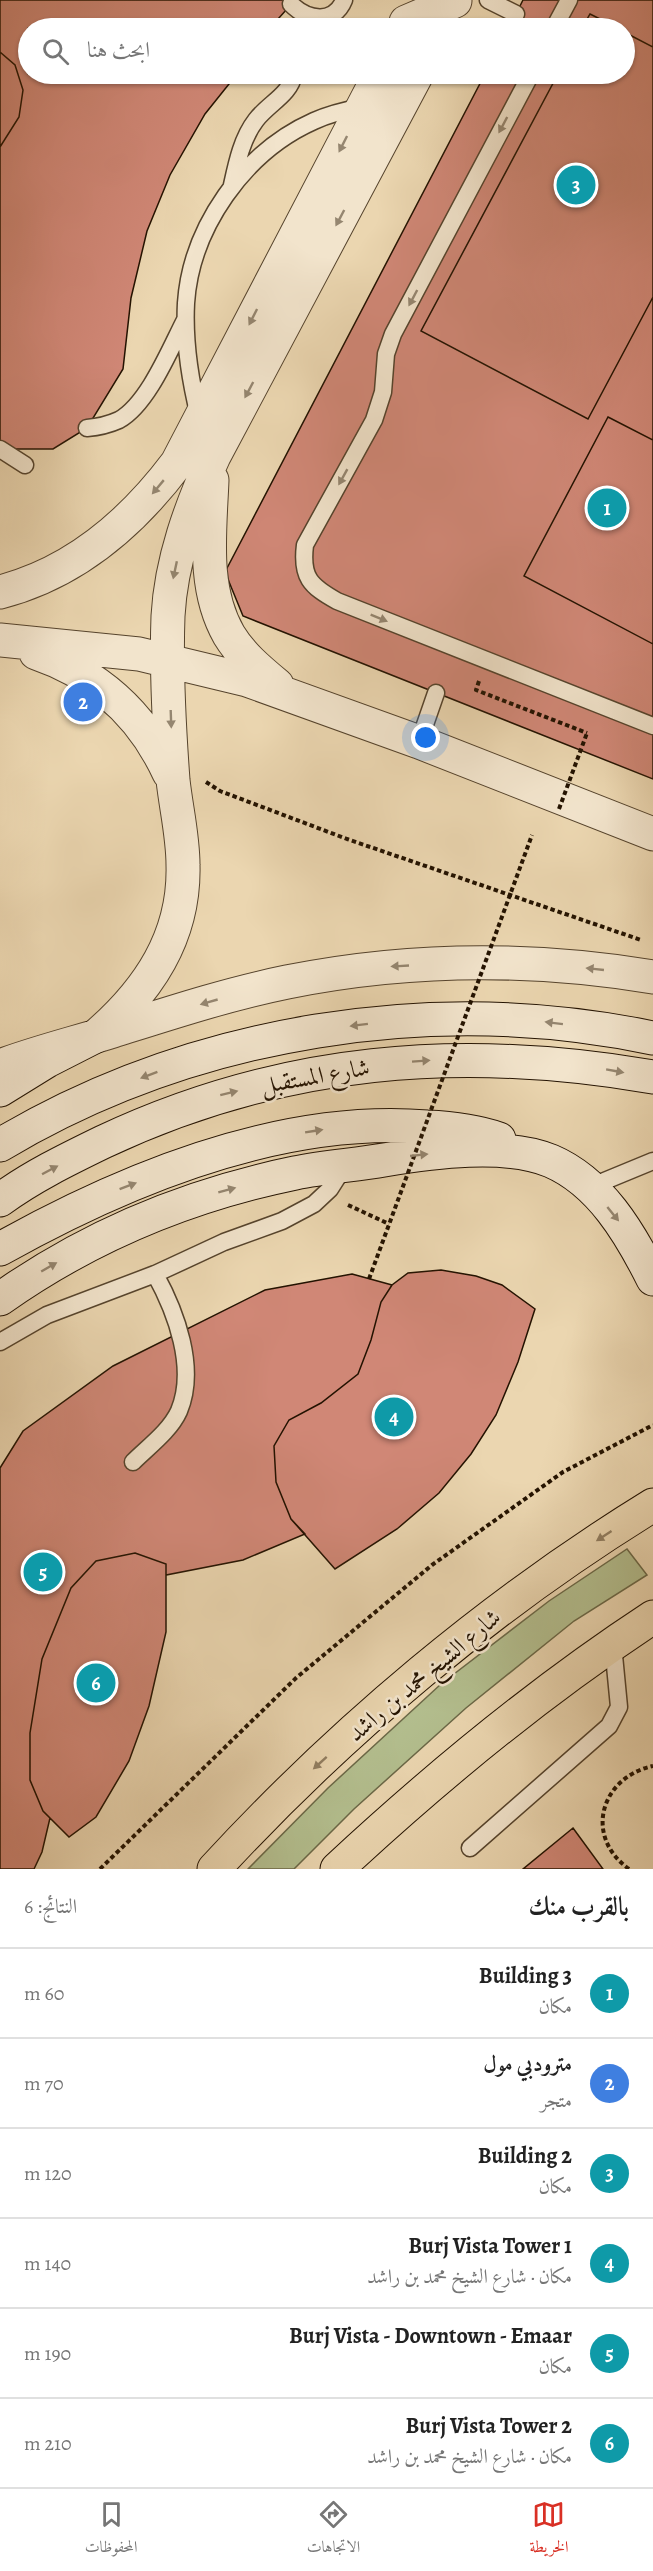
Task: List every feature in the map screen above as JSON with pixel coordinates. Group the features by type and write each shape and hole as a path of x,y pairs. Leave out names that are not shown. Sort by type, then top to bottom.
{"main road":[{"name":"شارع الشيخ محمد بن راشد","path":"214,1869 314,1769 397,1694 484,1623 573,1556 653,1505"},
{"path":"337,1869 401,1809 475,1747 551,1688 651,1620"}],"street":[{"path":"409,17 456,0"},
{"path":"446,18 456,0"},
{"path":"0,592 47,576 73,561 119,527 160,486 177,463 375,84"},
{"path":"0,1090 47,1061 96,1036 121,1014 143,990 160,962 173,931 181,899 187,777 168,660 168,615 180,548 189,516 214,456 412,84"},
{"path":"214,456 209,536 213,589 229,635 248,660 285,692"},
{"path":"0,640 138,654 207,669 285,692 653,834"},
{"path":"0,640 60,661 90,678 117,698 187,777"},
{"path":"0,1066 186,1008 286,982 389,967 472,963 537,964 653,977"},
{"name":"شارع المستقبل","path":"0,1145 26,1129 94,1096 165,1068 238,1047 314,1031 389,1022 465,1018 542,1022 618,1031 653,1038"},
{"name":"شارع المستقبل","path":"0,1200 16,1188 74,1157 148,1121 216,1096 286,1078 357,1066 429,1060 486,1059 567,1065 653,1077"},
{"path":"0,1249 51,1221 125,1187 213,1156 290,1135 369,1125 449,1128 488,1135 513,1144 565,1169 590,1187 615,1215 637,1246 653,1279"},
{"path":"0,1299 41,1271 81,1248 165,1210 253,1183 296,1173 430,1154 498,1150 537,1156"}],"lane":[{"path":"291,4 300,13 311,18 323,18 334,13 344,0"},
{"path":"488,0 516,14"},
{"path":"559,18 569,0"},
{"path":"232,187 238,159 248,132 291,84"},
{"path":"526,84 393,334 386,354 383,392 374,420 305,545 303,563 308,580 320,592 337,601 653,726"},
{"path":"200,420 190,368 186,319 189,284 197,249 212,217 232,187 268,150 288,135 314,121 363,106"},
{"path":"87,428 105,426 120,419 134,408 186,319"},
{"path":"0,449 25,465"},
{"path":"419,742 436,693"},
{"path":"590,1187 653,1161"},
{"path":"0,1342 47,1315 155,1274 224,1242 282,1221 314,1204 330,1189 345,1166"},
{"path":"133,1462 168,1427 179,1411 184,1386 183,1343 179,1326 170,1301 155,1274"},
{"path":"470,1848 609,1726 619,1707 613,1645"}],"path":[{"path":"488,661 476,690 587,733 559,809"},
{"path":"187,777 206,782 230,795 347,839 645,941"},
{"path":"369,1279 532,835"},
{"path":"347,1205 390,1224"},
{"path":"100,1869 296,1678 432,1565 563,1472 653,1425"},
{"path":"629,1869 618,1862 608,1847 603,1830 603,1812 609,1795 619,1781 634,1771 653,1766"}],"green space":[{"path":"627,1549 647,1575 574,1621 466,1708 354,1809 294,1869 248,1869 328,1788 441,1684 549,1601"}],"building":[{"path":"0,0 295,0 279,18 18,18 18,84 229,84 205,114 170,175 147,231 131,298 123,369 87,428 53,449 13,449 0,443"},
{"path":"523,0 653,0 653,779 243,616 225,572 480,84 635,84 635,18 514,18"},
{"path":"635,38 653,47 653,297 588,419 421,331 553,84 635,84"},
{"path":"0,52 15,65 18,84 21,84 23,90 19,117 0,147"},
{"path":"608,417 653,440 653,644 524,576"},
{"path":"441,1270 476,1276 502,1285 535,1309 518,1362 496,1415 471,1454 439,1493 397,1529 335,1569 291,1519 276,1482 274,1446 289,1420 321,1403 358,1374 371,1340 381,1302 392,1285 408,1273"},
{"path":"352,1274 392,1285 381,1302 371,1340 358,1374 321,1403 289,1420 274,1446 276,1482 291,1519 305,1534 243,1560 166,1575 166,1564 135,1553 96,1561 71,1588 42,1659 30,1733 30,1780 43,1811 50,1818 42,1852 34,1869 0,1869 0,1468 23,1431 113,1366 265,1290"},
{"path":"135,1553 166,1564 166,1632 149,1706 129,1761 96,1817 69,1837 43,1811 30,1780 30,1733 42,1659 71,1588 96,1561"},
{"path":"573,1828 603,1869 523,1869"}],"place":[{"name":"Building 2","path":"576,185"},
{"name":"Building 3","path":"607,508"},
{"name":"مترودبي مول","path":"83,702"},
{"name":"Burj Vista Tower 1","path":"394,1417"},
{"name":"Burj Vista - Downtown - Emaar","path":"43,1572"},
{"name":"Burj Vista Tower 2","path":"96,1683"}]}
